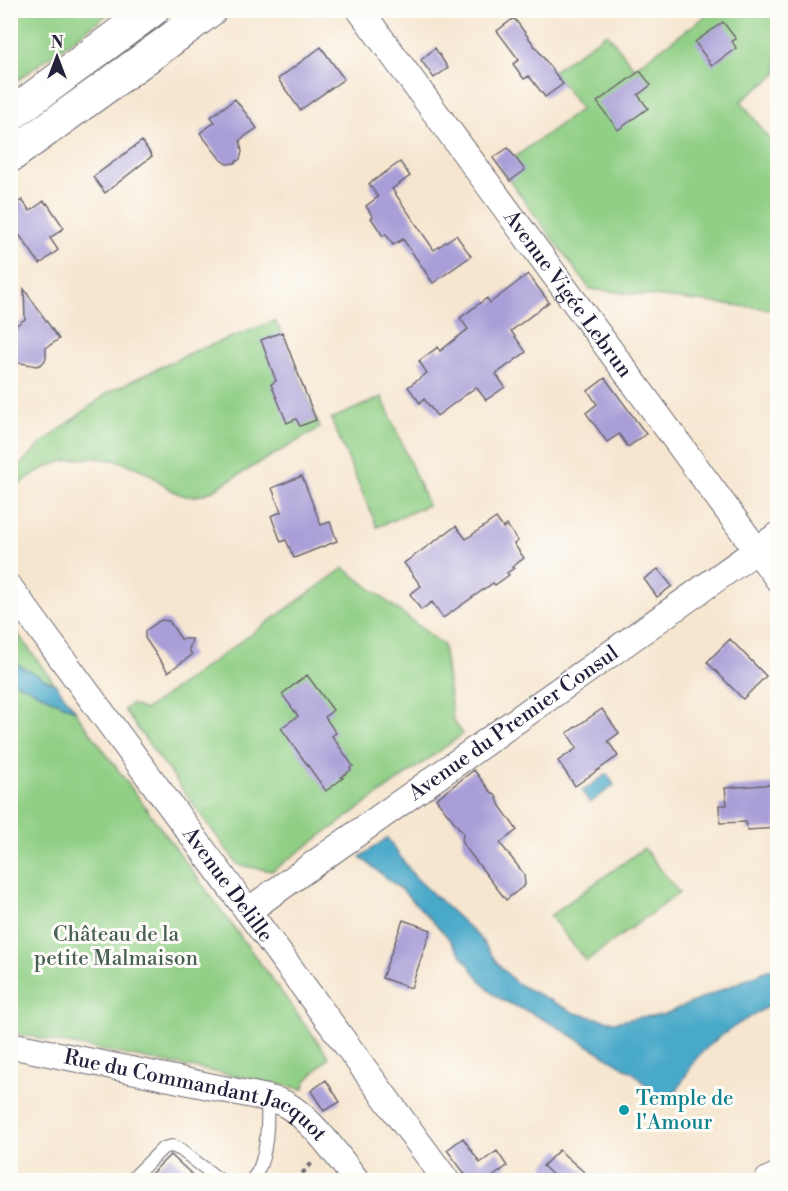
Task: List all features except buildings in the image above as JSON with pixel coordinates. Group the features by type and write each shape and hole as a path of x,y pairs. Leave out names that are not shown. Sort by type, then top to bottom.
{"main road":[{"path":"10,115 152,10"},
{"path":"10,156 210,10"}],"street":[{"name":"Avenue Vigée Lebrun","path":"360,10 777,579"},
{"name":"Avenue du Premier Consul","path":"249,910 777,535"},
{"name":"Avenue Delille","path":"10,588 446,1180"},
{"name":"Rue du Commandant Jacquot","path":"10,1045 267,1098 284,1104 301,1114 356,1180"},
{"path":"768,1180 777,1175"}],"lane":[{"path":"251,1180 255,1177 264,1155 268,1116 267,1098"},
{"path":"130,1180 163,1148 172,1146 181,1150 220,1180"}],"green space":[{"path":"11,10 112,10 112,11 11,85"},
{"path":"713,11 777,11 777,74 741,101 773,144 778,183 777,310 590,289 500,168 581,109 553,71 607,33 634,68"},
{"path":"275,321 320,428 211,491 200,495 182,495 142,470 114,460 99,458 69,460 54,464 28,478 11,493 11,474 40,445 109,392 192,352"},
{"path":"382,397 428,505 377,527 331,419"},
{"path":"344,568 443,645 453,720 463,734 272,871 238,865 124,710 131,704 145,710"},
{"name":"Château de la petite Malmaison","path":"10,623 329,1057 305,1082 304,1089 11,1033"},
{"path":"644,848 679,893 586,961 550,916"}],"water":[{"path":"11,661 56,685 76,711 11,680"},
{"path":"607,774 614,785 590,803 582,791"},
{"path":"387,838 414,876 480,938 498,964 516,983 575,1013 614,1022 663,1015 777,966 777,1001 712,1042 695,1060 673,1096 661,1105 655,1105 644,1083 632,1072 556,1026 493,994 446,935 403,891 360,857"}],"place":[{"name":"Temple de l'Amour","path":"624,1110"}]}
